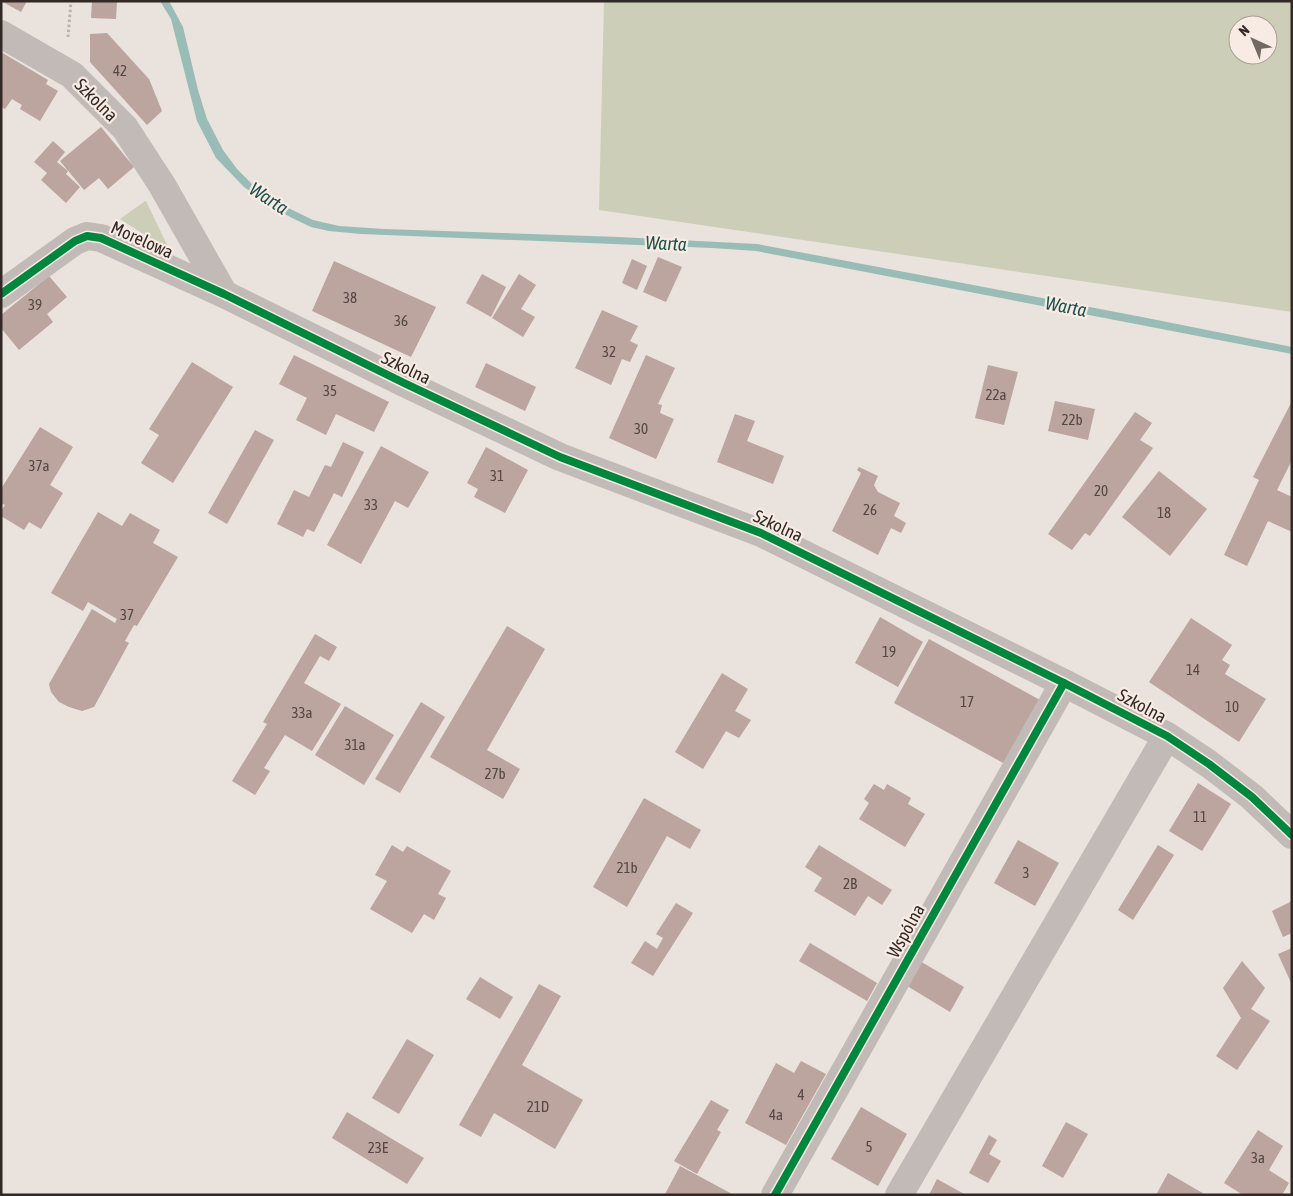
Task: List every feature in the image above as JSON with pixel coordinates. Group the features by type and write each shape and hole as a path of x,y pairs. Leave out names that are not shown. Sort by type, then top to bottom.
{"street":[{"name":"Szkolna","path":"1,34 72,75 125,128 162,185 224,294 404,383 560,457 761,532 1064,683 1167,736 1252,797 1292,836"},
{"name":"Morelowa","path":"1,294 75,241 87,236 109,241 224,294"},
{"name":"Wspólna","path":"775,1195 1064,683"},
{"path":"898,1195 1167,736"}],"green space":[{"path":"604,1 1292,1 1292,312 599,210"},
{"path":"146,201 170,251 120,219"}],"water":[{"name":"Warta","path":"160,1 169,1 183,27 207,119 223,150 237,169 254,186 278,203 313,220 339,226 384,229 757,244 1292,347 1292,354 756,251 361,234 311,227 272,207 244,187 216,158 197,121 171,19"}],"building":[{"path":"1,1 27,1 21,12"},
{"path":"92,1 117,1 116,19 91,18"},
{"path":"107,33 149,79 162,111 147,125 90,62 90,34"},
{"path":"1,52 48,80 46,84 58,91 40,121 20,109 22,105 12,99 5,109 1,107"},
{"path":"101,127 134,167 108,189 99,178 84,190 60,161"},
{"path":"53,141 65,152 57,162 68,171 66,174 80,187 66,203 41,180 47,173 34,162"},
{"path":"658,257 682,267 666,302 643,292"},
{"path":"632,259 647,266 637,290 622,283"},
{"path":"334,261 436,307 411,357 312,311"},
{"path":"482,274 506,287 491,317 466,303"},
{"path":"519,274 536,285 521,309 535,317 523,337 492,318"},
{"path":"49,276 67,297 47,314 53,322 19,350 1,328 1,315"},
{"path":"602,310 638,326 630,341 638,345 630,362 622,359 611,385 575,368"},
{"path":"294,355 389,402 374,432 336,414 326,435 296,420 307,398 279,384"},
{"path":"646,355 675,368 658,404 662,405 660,413 674,419 656,459 609,438"},
{"path":"192,362 233,387 173,483 141,463 159,435 149,429"},
{"path":"486,363 536,387 525,411 475,387"},
{"path":"988,365 1018,372 1004,425 975,418"},
{"path":"1055,401 1095,409 1088,440 1048,431"},
{"path":"1292,401 1292,460 1277,490 1292,497 1292,532 1268,521 1247,566 1224,555 1259,480 1253,477"},
{"path":"1135,412 1152,423 1140,440 1153,448 1090,536 1085,533 1072,550 1048,534"},
{"path":"735,414 755,421 747,441 784,456 773,484 717,462"},
{"path":"40,427 73,447 50,485 63,493 41,529 29,522 24,530 1,516 1,511 5,505 1,503 1,489"},
{"path":"255,430 274,440 227,524 208,513"},
{"path":"343,442 364,452 342,497 334,493 314,532 307,529 303,537 277,524 294,490 309,497 325,465 331,467"},
{"path":"381,446 429,472 408,508 395,501 361,564 327,545"},
{"path":"486,447 528,470 505,513 474,497 478,489 467,483"},
{"path":"859,467 878,476 874,485 878,492 900,503 894,516 906,523 901,533 891,528 878,555 832,531 861,473 857,470"},
{"path":"1159,471 1207,509 1170,556 1122,517"},
{"path":"98,512 122,526 130,513 160,530 153,543 178,557 137,626 134,625 125,641 129,643 94,707 82,711 59,702 51,692 49,684 92,609 115,623 117,619 88,602 83,611 51,593"},
{"path":"880,617 923,642 898,687 855,663"},
{"path":"1191,618 1232,645 1222,660 1230,665 1225,674 1266,699 1239,742 1149,682"},
{"path":"507,626 545,649 487,750 520,769 503,799 430,757"},
{"path":"315,634 337,647 329,661 320,656 304,683 341,704 312,751 285,735 264,768 270,771 255,795 232,781 267,724 263,722"},
{"path":"929,639 1040,700 1005,764 894,703"},
{"path":"722,673 748,689 735,711 751,720 739,738 726,731 703,769 675,752"},
{"path":"421,702 445,717 400,793 375,779"},
{"path":"345,706 394,735 364,785 315,755"},
{"path":"1198,783 1231,804 1202,851 1169,831"},
{"path":"874,784 884,790 887,784 911,798 908,804 925,814 905,847 859,819 869,803 864,799"},
{"path":"644,798 701,830 690,849 667,836 627,907 593,887"},
{"path":"1018,840 1059,863 1035,906 994,883"},
{"path":"392,845 403,852 407,846 451,871 438,894 446,898 434,920 424,914 412,933 370,909 387,881 375,875"},
{"path":"819,845 892,890 882,905 868,896 855,916 814,891 822,878 805,867"},
{"path":"1158,845 1174,855 1133,920 1118,910"},
{"path":"1292,901 1292,933 1283,937 1272,911"},
{"path":"676,903 693,913 653,976 631,963 645,941 657,949 663,938 656,934"},
{"path":"810,943 877,983 867,1001 799,961"},
{"path":"1292,948 1292,985 1278,954"},
{"path":"913,957 964,987 950,1012 899,981"},
{"path":"1242,961 1265,988 1251,1009 1270,1021 1237,1070 1216,1056 1241,1018 1223,988"},
{"path":"480,977 513,997 500,1019 466,999"},
{"path":"539,984 561,996 522,1065 583,1100 555,1149 494,1113 481,1137 459,1125"},
{"path":"407,1039 434,1055 399,1114 372,1098"},
{"path":"801,1061 826,1074 786,1145 745,1123 776,1063 794,1073"},
{"path":"711,1100 729,1110 717,1130 721,1132 697,1174 674,1161"},
{"path":"861,1107 907,1134 878,1186 831,1159"},
{"path":"347,1112 424,1158 407,1184 332,1138"},
{"path":"1066,1122 1088,1134 1063,1178 1042,1166"},
{"path":"1258,1130 1283,1146 1269,1170 1289,1183 1282,1195 1243,1195 1224,1183"},
{"path":"989,1135 997,1140 989,1154 1001,1161 988,1183 969,1173"},
{"path":"680,1166 734,1195 665,1194"},
{"path":"1168,1173 1206,1195 1156,1195"},
{"path":"937,1179 966,1195 929,1195"}],"cycle path":[{"path":"1,294 75,241 87,236 101,238 224,294 404,383 560,457 761,533 1064,683 1167,736 1209,764 1252,797 1292,835"},
{"path":"775,1195 1064,683"}]}
